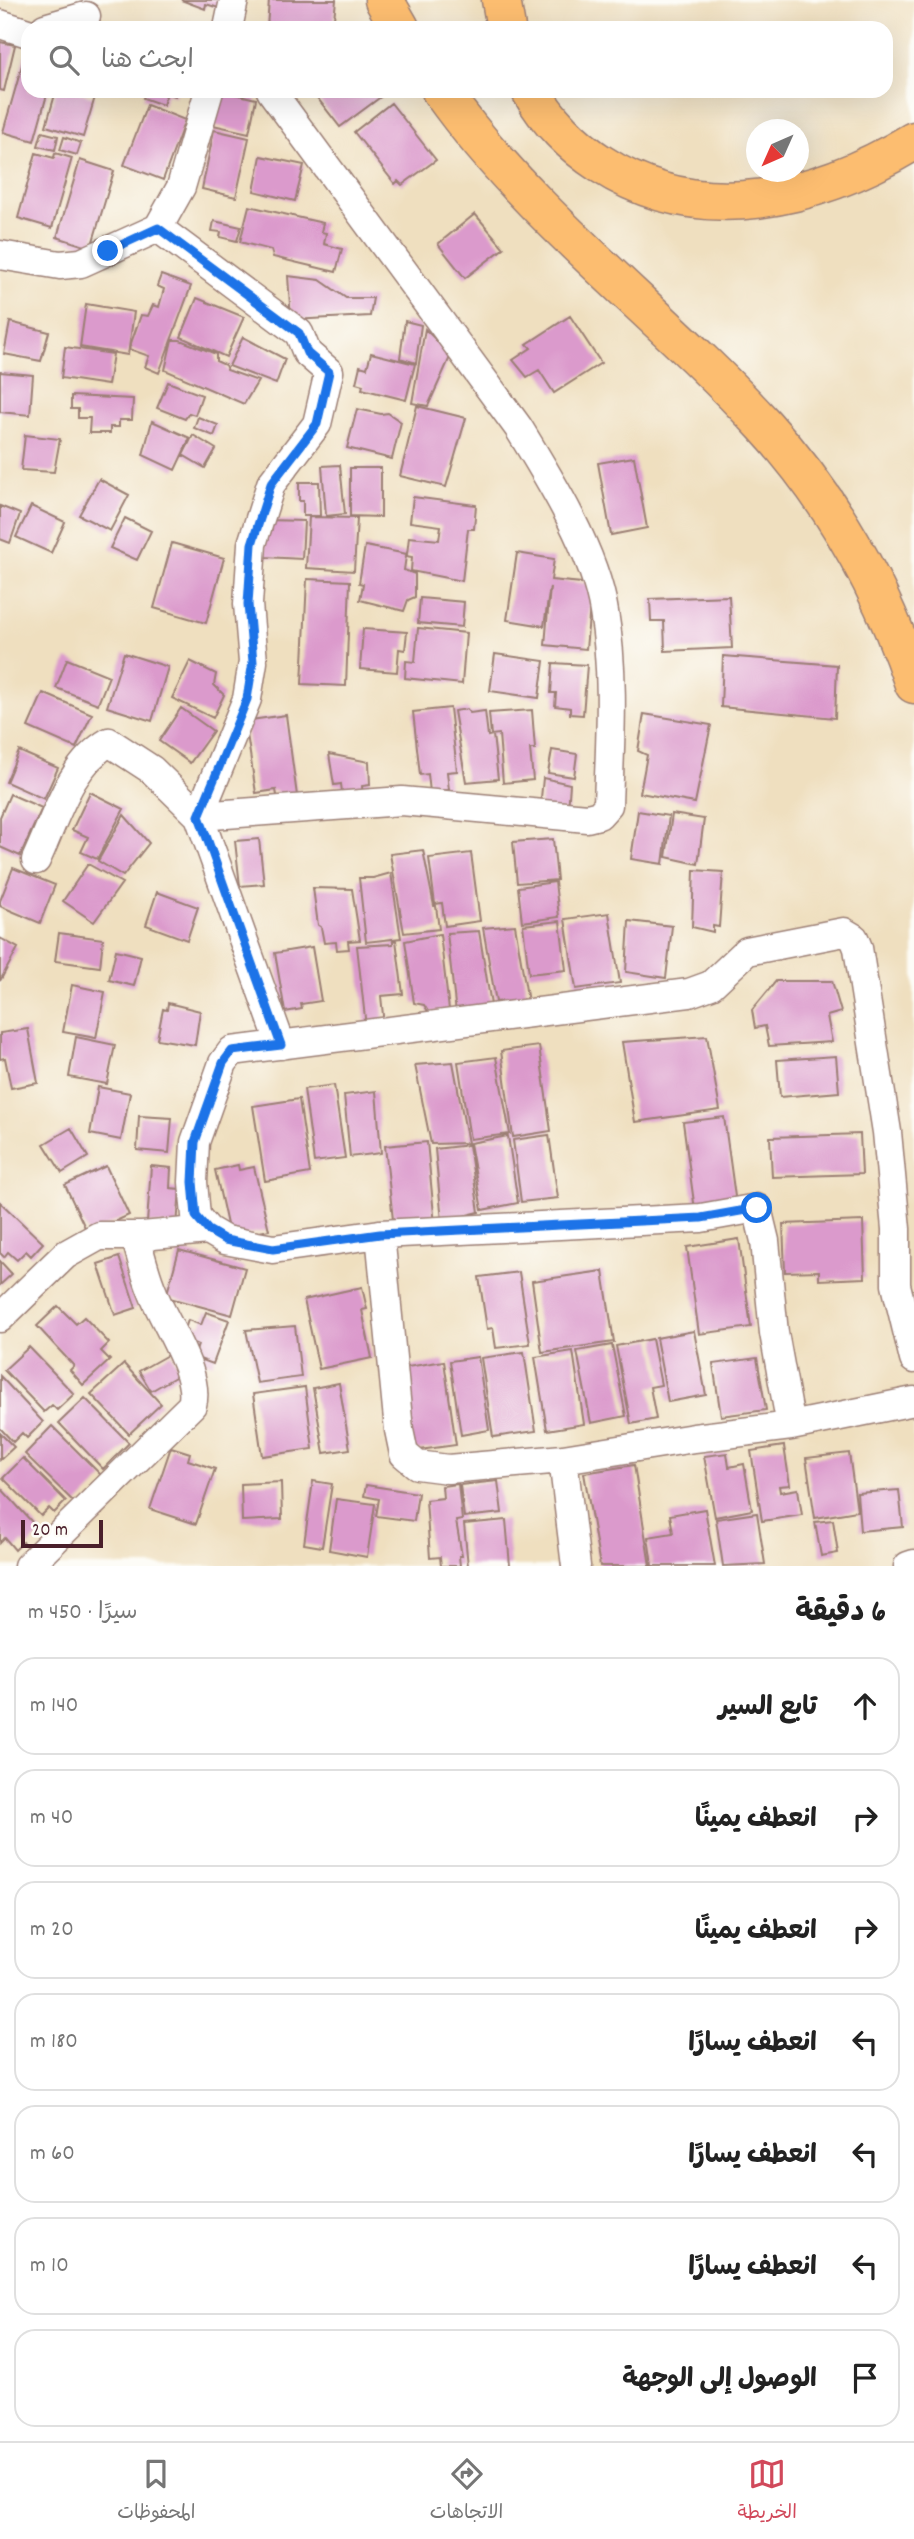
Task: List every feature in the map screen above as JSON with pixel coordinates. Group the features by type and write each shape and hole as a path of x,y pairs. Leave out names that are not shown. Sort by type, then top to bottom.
{"highway":[{"path":"384,0 396,21"},
{"path":"501,0 505,21"},
{"path":"446,98 460,118 521,186 725,385 803,472 836,519 865,570 890,622 914,684"},
{"path":"536,98 569,140 590,158 638,185 691,200 719,202 790,193 858,171 914,141"}],"street":[{"path":"69,21 86,16"},
{"path":"0,24 21,31"},
{"path":"0,255 60,265 81,263 158,228 181,187 207,98"},
{"path":"199,816 402,801 587,818 599,815 608,805 611,688 604,611 594,572 553,484 518,427 276,98"},
{"path":"158,228 299,333 307,353 329,372 317,424 271,484 252,544 248,604 253,662 247,699 199,816"},
{"path":"36,860 74,779 92,751 109,742 152,770 199,816 281,1045"},
{"path":"791,1426 774,1333 765,1241 757,1208 701,1218 380,1234 273,1249 225,1240 208,1230 196,1216 193,1182 195,1142 223,1063 232,1051 689,993 712,985 747,951 844,932 854,938 860,960 887,1132 896,1229 896,1285 914,1359"},
{"path":"0,1318 65,1255 99,1236 208,1230"},
{"path":"380,1234 399,1430 404,1454 417,1465 448,1469 563,1459 791,1426 914,1401"},
{"path":"28,1566 192,1405 195,1394 181,1349 153,1293 135,1236"},
{"path":"563,1459 576,1566"},
{"path":"908,1566 914,1564"}],"building":[{"path":"181,0 228,0 225,10 206,4 205,9"},
{"path":"269,0 336,0 334,21 268,21"},
{"path":"0,42 15,45 4,91 0,90"},
{"path":"21,69 21,98 46,98 34,141 3,132"},
{"path":"54,98 95,98 83,137 46,126"},
{"path":"143,98 165,98 163,105"},
{"path":"220,98 256,99 249,133 213,125"},
{"path":"317,98 379,98 340,127"},
{"path":"391,103 436,160 402,185 398,181 395,184 354,132"},
{"path":"147,105 185,120 163,180 124,165"},
{"path":"214,130 249,138 236,197 202,189"},
{"path":"42,132 58,136 55,150 38,146"},
{"path":"64,137 81,143 77,155 60,150"},
{"path":"36,153 54,158 55,153 72,158 52,228 18,218"},
{"path":"261,156 304,165 295,201 254,191"},
{"path":"80,160 114,171 91,248 57,237"},
{"path":"249,206 323,223 321,232 326,233 324,244 342,249 336,272 273,257 271,250 240,242"},
{"path":"475,214 504,248 465,278 438,244"},
{"path":"214,221 241,227 237,241 220,237 221,232 212,231"},
{"path":"161,275 191,286 159,373 145,367 149,356 129,349 141,315 148,316 153,305 159,307 164,289 157,286"},
{"path":"288,276 320,280 346,298 373,298 370,316 291,320"},
{"path":"197,298 244,317 226,357 181,337"},
{"path":"86,304 134,312 128,355 80,347"},
{"path":"570,316 601,363 554,393 539,370 527,377 513,360 531,348 527,344"},
{"path":"405,321 421,325 416,363 400,358"},
{"path":"10,322 49,332 41,361 4,354"},
{"path":"425,329 451,355 428,406 412,403"},
{"path":"243,337 285,359 276,384 229,366"},
{"path":"172,340 180,340 216,354 216,361 225,365 227,370 258,381 244,404 165,370"},
{"path":"65,347 113,354 108,385 61,378"},
{"path":"371,353 415,364 406,400 362,389 363,385 356,383 360,366 367,368"},
{"path":"0,372 33,375 30,415 0,412"},
{"path":"168,382 202,395 195,415 189,413 185,419 157,408"},
{"path":"71,396 133,399 132,420 119,420 119,427 110,427 110,433 89,433 90,418 78,418 78,409 71,409"},
{"path":"417,406 466,418 446,487 400,476"},
{"path":"357,409 388,413 401,422 392,459 347,448"},
{"path":"198,417 218,425 214,436 194,428"},
{"path":"152,421 190,438 175,470 143,455"},
{"path":"25,435 60,439 54,472 21,470"},
{"path":"193,435 216,449 205,468 183,455"},
{"path":"634,457 647,528 611,535 598,463"},
{"path":"340,465 345,514 326,516 322,466"},
{"path":"350,468 381,468 381,517 350,516"},
{"path":"99,479 129,495 110,531 79,515"},
{"path":"299,482 319,482 320,516 303,516 303,501 299,501"},
{"path":"413,497 476,505 474,529 468,529 462,581 411,571 412,557 406,556 404,570 415,574 415,597 408,600 404,611 360,600 363,584 359,583 365,546 407,554 409,537 439,540 441,526 410,522"},
{"path":"0,506 20,514 10,543 0,539"},
{"path":"31,506 65,522 51,553 16,537"},
{"path":"309,517 357,518 354,571 306,568"},
{"path":"125,518 151,531 137,560 110,548"},
{"path":"266,520 304,521 302,559 265,557"},
{"path":"172,543 224,558 206,623 154,608"},
{"path":"517,553 554,559 551,580 592,584 586,649 545,645 550,587 544,626 507,620"},
{"path":"307,579 350,581 346,686 302,684"},
{"path":"729,596 732,648 665,651 664,621 651,621 650,599"},
{"path":"420,598 464,602 462,627 418,623"},
{"path":"418,628 466,633 462,684 405,678 406,661 415,662"},
{"path":"363,629 407,632 405,650 399,649 397,672 360,669"},
{"path":"124,653 168,667 152,721 107,707"},
{"path":"495,654 544,661 539,698 490,691"},
{"path":"723,656 837,665 835,718 721,707"},
{"path":"67,659 109,676 98,704 56,688"},
{"path":"190,661 216,674 214,685 224,695 213,718 172,698"},
{"path":"553,663 587,665 583,715 570,714 570,708 555,706 556,693 551,693"},
{"path":"43,693 92,714 76,748 28,727"},
{"path":"181,708 213,731 190,763 159,741"},
{"path":"450,708 457,771 447,772 449,790 430,792 428,774 420,775 413,712"},
{"path":"467,709 470,713 485,711 488,736 493,735 498,779 466,782 454,711"},
{"path":"532,710 535,749 530,749 533,780 503,783 499,734 491,735 489,713"},
{"path":"644,714 711,725 695,803 640,793 647,755 638,751"},
{"path":"286,715 298,803 279,806 276,790 256,793 245,721"},
{"path":"552,750 577,754 574,777 548,773"},
{"path":"19,751 58,768 44,799 6,782"},
{"path":"329,754 369,762 370,785 362,786 363,797 343,800 341,784 334,785"},
{"path":"543,778 570,784 568,811 540,808"},
{"path":"90,792 124,809 97,859 81,852 88,837 72,830"},
{"path":"10,794 42,808 20,856 0,847 0,817"},
{"path":"638,811 669,816 663,864 631,859"},
{"path":"672,814 704,819 698,864 666,857"},
{"path":"124,815 149,843 123,876 98,861"},
{"path":"259,839 264,884 240,886 235,841"},
{"path":"553,839 557,880 517,883 513,842"},
{"path":"423,850 439,929 404,933 390,854"},
{"path":"471,853 480,921 445,926 442,903 435,904 429,858"},
{"path":"88,864 122,883 94,922 63,901"},
{"path":"13,868 55,885 40,923 0,906"},
{"path":"694,870 723,872 719,927 713,926 713,932 692,927"},
{"path":"391,873 401,938 366,942 359,878 373,878"},
{"path":"555,882 559,917 522,922 518,887"},
{"path":"313,888 352,889 360,940 348,941 349,949 337,950 336,942 324,943 321,927 318,925"},
{"path":"157,892 198,907 187,940 146,925"},
{"path":"609,913 620,983 576,989 565,919"},
{"path":"560,921 566,970 529,974 523,925"},
{"path":"629,921 672,926 666,978 626,972"},
{"path":"515,925 528,1002 505,1006 504,1001 496,1002 483,928"},
{"path":"479,931 492,1011 456,1013 447,933"},
{"path":"59,933 103,939 100,967 55,961"},
{"path":"440,934 449,1010 429,1013 424,1005 414,1003 405,941"},
{"path":"0,938 18,948 0,981"},
{"path":"396,940 403,994 381,996 384,1025 366,1027 357,946 393,944"},
{"path":"312,947 321,1001 301,1004 302,1009 285,1012 275,953"},
{"path":"116,950 141,956 134,986 109,980"},
{"path":"776,981 832,981 841,1012 827,1016 832,1042 769,1046 765,1026 755,1028 752,1010"},
{"path":"72,985 105,992 96,1038 63,1032"},
{"path":"168,1003 200,1011 195,1045 157,1039 163,1009 167,1010"},
{"path":"28,1029 38,1083 11,1088 5,1058 0,1059 0,1033"},
{"path":"707,1036 720,1110 635,1122 622,1042"},
{"path":"76,1037 115,1045 107,1084 69,1077"},
{"path":"539,1046 551,1131 513,1137 501,1051"},
{"path":"836,1056 839,1092 780,1097 777,1060"},
{"path":"496,1057 510,1134 470,1139 458,1062"},
{"path":"453,1062 468,1143 431,1144 415,1065"},
{"path":"334,1085 345,1158 314,1162 304,1089"},
{"path":"98,1087 130,1093 121,1140 90,1134"},
{"path":"376,1091 381,1153 350,1157 344,1095"},
{"path":"299,1099 310,1173 265,1181 253,1106"},
{"path":"139,1116 172,1118 169,1153 137,1150"},
{"path":"724,1117 736,1204 695,1210 683,1122"},
{"path":"71,1128 88,1157 62,1173 44,1144"},
{"path":"860,1134 862,1174 772,1177 770,1137"},
{"path":"549,1135 558,1198 521,1202 513,1140"},
{"path":"508,1136 518,1203 482,1210 470,1143"},
{"path":"427,1142 435,1225 394,1229 385,1146"},
{"path":"469,1145 479,1212 442,1221 435,1149"},
{"path":"238,1165 239,1170 254,1167 269,1230 230,1238 215,1170"},
{"path":"106,1166 129,1215 88,1234 65,1185"},
{"path":"151,1166 171,1168 170,1188 180,1189 177,1226 147,1223"},
{"path":"0,1202 43,1243 31,1256 26,1251 17,1260 8,1252 4,1257 0,1253"},
{"path":"863,1221 865,1278 819,1280 819,1271 785,1272 783,1224"},
{"path":"739,1239 751,1327 699,1334 687,1247"},
{"path":"179,1250 245,1268 232,1315 166,1297"},
{"path":"119,1257 136,1308 115,1315 98,1264"},
{"path":"0,1261 12,1274 0,1285"},
{"path":"603,1271 614,1342 542,1352 532,1281"},
{"path":"519,1272 530,1344 496,1348 493,1328 487,1329 479,1277"},
{"path":"362,1287 367,1309 362,1310 372,1358 319,1369 304,1300"},
{"path":"58,1306 76,1324 84,1317 109,1343 101,1351 110,1360 83,1385 70,1370 74,1366 37,1326"},
{"path":"206,1312 229,1320 213,1364 194,1357 198,1345 182,1338 188,1320 201,1325"},
{"path":"295,1326 301,1377 257,1383 246,1330"},
{"path":"694,1331 706,1395 668,1402 656,1338"},
{"path":"652,1339 661,1385 650,1387 656,1419 631,1424 616,1346"},
{"path":"612,1345 626,1416 591,1423 577,1351"},
{"path":"29,1347 74,1394 57,1410 52,1405 44,1412 4,1370"},
{"path":"573,1351 584,1424 547,1430 535,1357"},
{"path":"524,1352 536,1431 493,1437 481,1358"},
{"path":"171,1353 182,1373 151,1391 139,1371"},
{"path":"478,1357 489,1430 461,1435 450,1361"},
{"path":"757,1358 766,1410 721,1416 713,1364"},
{"path":"444,1361 456,1445 412,1451 401,1368"},
{"path":"124,1364 161,1404 129,1434 91,1394"},
{"path":"0,1376 43,1422 27,1438 22,1433 13,1442 0,1428"},
{"path":"339,1383 350,1449 324,1453 313,1388"},
{"path":"305,1387 313,1449 262,1456 253,1394"},
{"path":"85,1398 129,1443 103,1469 59,1423"},
{"path":"52,1426 104,1478 77,1505 25,1454"},
{"path":"0,1433 14,1447 0,1460"},
{"path":"784,1446 790,1485 779,1486 780,1492 798,1489 802,1515 762,1521 751,1451"},
{"path":"171,1447 190,1453 188,1460 215,1469 196,1524 150,1509"},
{"path":"727,1453 729,1467 744,1464 752,1510 715,1517 704,1456"},
{"path":"849,1453 857,1511 815,1518 806,1458"},
{"path":"23,1458 66,1501 54,1513 49,1508 41,1516 3,1478"},
{"path":"634,1465 650,1566 600,1566 584,1473"},
{"path":"313,1481 332,1484 322,1547 304,1544"},
{"path":"498,1481 502,1513 464,1517 460,1485"},
{"path":"281,1482 282,1519 242,1521 241,1484"},
{"path":"458,1484 462,1520 456,1521 462,1556 459,1556 460,1566 441,1566 440,1557 430,1558 426,1500 443,1498 442,1486"},
{"path":"366,1485 418,1493 414,1521 376,1516 379,1499 364,1496"},
{"path":"0,1487 42,1533 27,1547 23,1542 15,1550 5,1538 0,1543"},
{"path":"899,1490 903,1527 860,1531 857,1493"},
{"path":"336,1499 375,1504 367,1557 329,1550"},
{"path":"705,1509 715,1566 652,1566 648,1537 673,1533 670,1515"},
{"path":"757,1513 765,1564 723,1566 716,1519"},
{"path":"506,1520 510,1566 468,1566 464,1524"},
{"path":"833,1520 838,1553 821,1556 815,1522"}],"route":[{"path":"108,251 158,228 299,333 307,353 329,372 317,424 271,484 252,544 248,604 253,662 247,699 199,816 281,1045 232,1051 223,1063 195,1142 193,1182 196,1216 208,1230 225,1240 273,1249 380,1234 701,1218 757,1208"}]}
